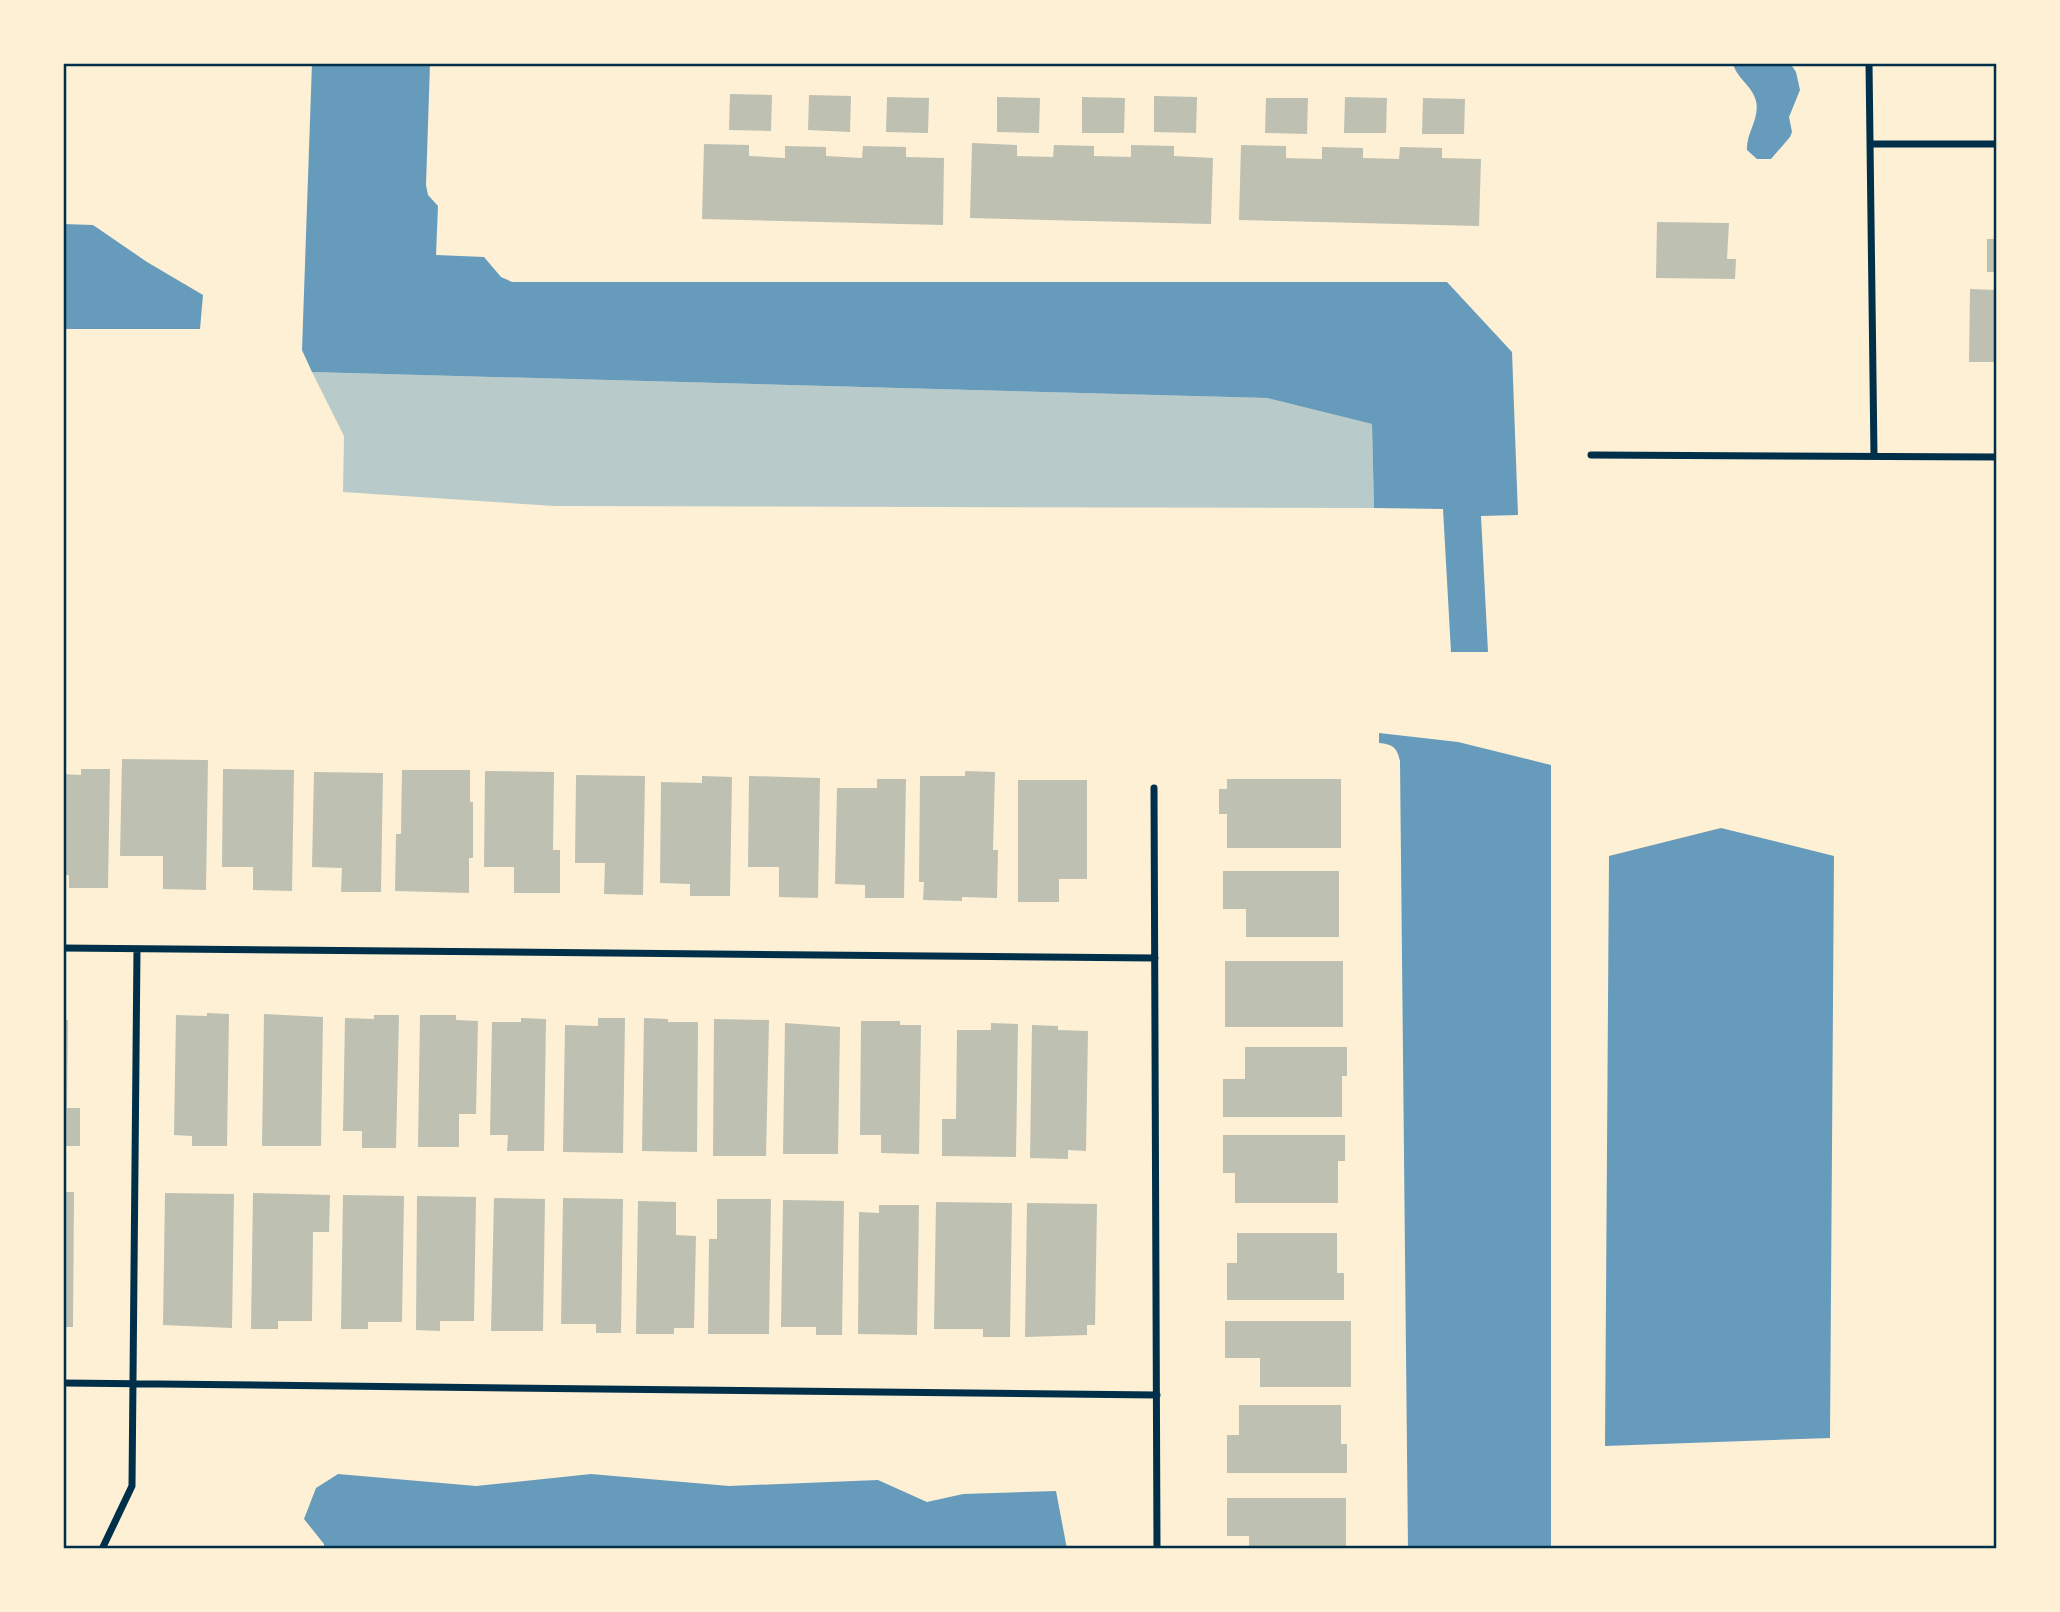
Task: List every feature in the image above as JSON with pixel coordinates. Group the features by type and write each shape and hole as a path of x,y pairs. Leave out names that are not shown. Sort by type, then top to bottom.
{"street":[{"path":"1869,63 1874,456"},
{"path":"1870,144 1997,144"},
{"path":"1591,455 1997,457"},
{"path":"1154,788 1157,1549"},
{"path":"63,948 1155,958"},
{"path":"102,1549 132,1486 137,948"},
{"path":"63,1383 1157,1395"}],"shaded area":[{"path":"312,372 1267,398 1372,424 1374,508 554,506 343,492 344,436"}],"water":[{"path":"312,63 430,63 426,185 428,195 438,206 436,255 484,257 501,277 512,282 1447,282 1512,352 1518,515 1481,516 1488,652 1451,652 1443,509 1374,508 1372,424 1267,398 312,372 302,350"},
{"path":"1733,63 1790,63 1796,72 1800,90 1789,117 1792,132 1771,159 1757,159 1747,150 1756,114 1756,101"},
{"path":"63,224 93,225 147,262 203,295 200,329 63,329"},
{"path":"1379,733 1458,742 1551,765 1551,1549 1408,1549 1400,761 1394,748 1379,743"},
{"path":"1721,828 1834,856 1830,1438 1605,1446 1609,856"},
{"path":"338,1474 476,1486 591,1474 729,1486 878,1480 927,1502 963,1494 1056,1491 1067,1549 324,1549 324,1544 304,1519 316,1488"}],"building":[{"path":"730,94 772,95 771,131 729,130"},
{"path":"809,95 851,96 850,132 808,130"},
{"path":"1154,96 1197,97 1196,133 1154,132"},
{"path":"887,97 929,98 928,133 886,132"},
{"path":"997,97 1040,98 1039,133 997,132"},
{"path":"1082,97 1125,98 1124,133 1082,133"},
{"path":"1345,97 1387,98 1386,133 1344,133"},
{"path":"1266,98 1308,98 1307,134 1265,133"},
{"path":"1423,98 1465,99 1464,134 1422,134"},
{"path":"972,143 1017,145 1017,156 1053,157 1054,145 1094,146 1094,156 1131,157 1131,145 1174,146 1174,156 1213,158 1211,224 970,218"},
{"path":"704,144 749,145 749,156 785,158 785,146 826,147 826,156 862,158 863,146 906,147 906,157 944,158 943,225 702,219"},
{"path":"1241,145 1286,146 1286,158 1322,159 1322,147 1363,148 1363,158 1399,159 1400,147 1442,148 1442,158 1481,159 1479,226 1239,220"},
{"path":"1657,222 1729,223 1727,259 1736,259 1735,279 1656,278"},
{"path":"1987,239 1997,239 1997,272 1987,272"},
{"path":"1970,289 1997,290 1997,362 1969,362"},
{"path":"122,759 208,760 206,890 163,889 163,856 120,856"},
{"path":"81,769 110,769 108,888 69,888 69,875 63,875 63,774 81,775"},
{"path":"223,769 294,770 292,891 253,890 253,867 222,867"},
{"path":"402,770 470,770 473,858 469,858 469,893 395,891 396,834 401,834"},
{"path":"485,771 554,772 553,850 560,850 560,893 514,893 514,867 484,867"},
{"path":"965,771 995,772 993,850 998,850 997,898 923,900 924,882 919,882 920,776 965,776"},
{"path":"314,772 383,773 381,892 341,892 342,868 312,867"},
{"path":"576,775 645,776 643,895 604,894 605,863 575,863"},
{"path":"702,776 732,777 730,896 690,896 690,884 660,883 661,782 702,783"},
{"path":"749,776 820,778 818,898 779,897 779,867 748,867"},
{"path":"877,779 906,779 904,898 865,898 865,885 835,884 837,788 877,788"},
{"path":"1227,779 1341,779 1341,848 1227,848 1227,814 1219,814 1219,789 1227,789"},
{"path":"1018,780 1087,780 1087,879 1059,879 1059,902 1018,902"},
{"path":"1223,871 1339,871 1339,937 1246,937 1246,909 1223,909"},
{"path":"1225,961 1343,961 1343,1027 1225,1027"},
{"path":"207,1013 229,1014 227,1146 192,1146 192,1136 174,1135 176,1015 207,1016"},
{"path":"264,1014 323,1017 321,1146 262,1146"},
{"path":"374,1015 399,1015 396,1148 362,1148 362,1131 343,1131 345,1018 374,1019"},
{"path":"420,1015 456,1015 456,1020 478,1021 476,1114 459,1114 459,1147 418,1147"},
{"path":"521,1018 546,1019 544,1151 507,1151 508,1135 490,1135 492,1022 521,1022"},
{"path":"598,1018 625,1018 623,1153 563,1152 565,1025 598,1026"},
{"path":"644,1018 668,1019 668,1022 698,1022 697,1152 642,1151"},
{"path":"714,1019 769,1020 766,1156 713,1156"},
{"path":"63,1020 68,1020 67,1108 80,1108 80,1146 63,1146"},
{"path":"861,1021 900,1021 900,1025 921,1025 919,1154 881,1153 881,1135 860,1135"},
{"path":"785,1023 840,1027 838,1154 783,1154"},
{"path":"991,1023 1018,1024 1016,1157 942,1156 942,1119 956,1119 957,1030 991,1030"},
{"path":"1032,1025 1058,1026 1058,1030 1088,1031 1086,1151 1068,1150 1068,1159 1030,1158"},
{"path":"1245,1047 1347,1047 1347,1076 1342,1076 1342,1117 1223,1117 1223,1079 1245,1079"},
{"path":"1223,1135 1345,1135 1345,1161 1338,1161 1338,1203 1235,1203 1235,1173 1223,1173"},
{"path":"63,1192 74,1192 73,1327 63,1327"},
{"path":"165,1193 234,1194 232,1328 163,1325"},
{"path":"253,1193 330,1195 329,1232 313,1232 312,1321 278,1321 278,1329 251,1329"},
{"path":"343,1195 404,1196 402,1322 368,1322 368,1329 341,1329"},
{"path":"417,1196 476,1197 474,1321 440,1321 440,1331 416,1330"},
{"path":"494,1198 545,1199 543,1331 491,1331"},
{"path":"563,1198 623,1199 621,1333 596,1333 596,1324 561,1324"},
{"path":"717,1199 771,1199 769,1334 708,1334 709,1239 717,1239"},
{"path":"783,1200 844,1201 842,1335 816,1335 816,1327 781,1327"},
{"path":"638,1201 676,1202 676,1235 696,1236 694,1328 674,1328 674,1334 636,1334"},
{"path":"936,1202 1012,1203 1010,1337 983,1337 983,1329 934,1329"},
{"path":"1027,1203 1097,1204 1095,1325 1087,1325 1087,1335 1025,1337"},
{"path":"879,1205 919,1205 917,1335 858,1334 859,1212 879,1213"},
{"path":"1237,1233 1337,1233 1337,1273 1344,1273 1344,1300 1227,1300 1227,1263 1237,1263"},
{"path":"1225,1321 1351,1321 1351,1387 1260,1387 1260,1358 1225,1358"},
{"path":"1239,1405 1341,1405 1341,1444 1347,1444 1347,1473 1227,1473 1227,1435 1239,1435"},
{"path":"1227,1498 1346,1498 1346,1549 1249,1549 1249,1536 1227,1536"}]}
